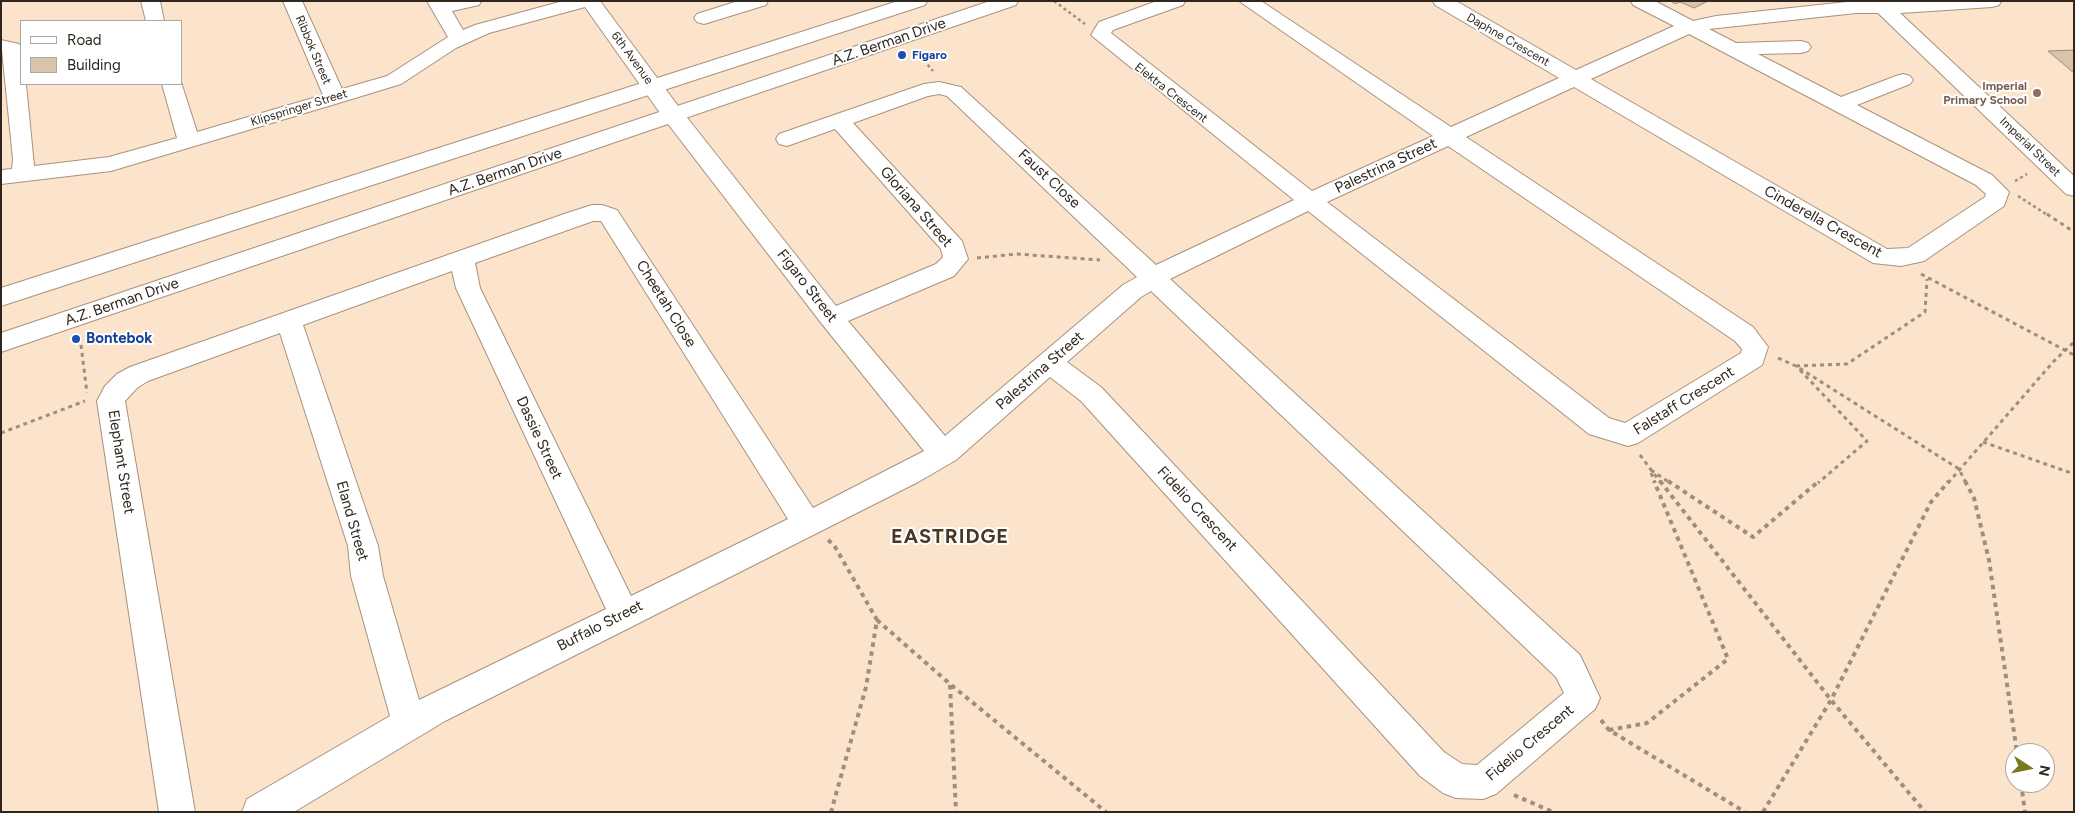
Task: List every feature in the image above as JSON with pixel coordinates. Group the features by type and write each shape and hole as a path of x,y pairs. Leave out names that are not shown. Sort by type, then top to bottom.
{"street":[{"path":"150,1 156,20"},
{"name":"Ribbok Street","path":"292,1 335,98"},
{"path":"459,39 438,5 472,1"},
{"name":"Klipspringer Street","path":"11,176 111,164 335,98 394,80 459,39 482,29 585,1"},
{"name":"6th Avenue","path":"590,1 673,115"},
{"path":"704,18 759,1"},
{"name":"A.Z. Berman Drive","path":"1,297 918,1"},
{"name":"A.Z. Berman Drive","path":"1,343 1009,1"},
{"path":"1102,30 1106,26 1176,1"},
{"path":"1248,1 1452,136 1744,334 1755,347"},
{"name":"Daphne Crescent","path":"1442,1 1575,78"},
{"name":"Cinderella Crescent","path":"1575,78 1882,257 1901,258 1915,255 1996,201 1998,192 1984,180 1640,1"},
{"path":"1770,1 1794,14"},
{"name":"Palestrina Street","path":"946,452 1132,292 1147,271 1175,265 1674,33 1691,27 1880,4 1992,1"},
{"name":"Imperial Street","path":"1880,4 2074,189"},
{"name":"Elektra Crescent","path":"1102,30 1101,35 1104,40 1310,202"},
{"path":"1,46 12,48 24,159 11,176"},
{"path":"1734,49 1801,48"},
{"path":"1841,105 1859,96 1903,80"},
{"path":"172,85 189,141"},
{"path":"787,139 924,90 939,88"},
{"name":"Faust Close","path":"939,88 954,91 1147,271"},
{"name":"Figaro Street","path":"673,115 831,318 931,441 946,452"},
{"name":"Gloriana Street","path":"831,318 945,270 956,259 953,247 839,120"},
{"name":"Falstaff Crescent","path":"1310,202 1599,426 1628,435 1753,358 1755,347"},
{"name":"Cheetah Close","path":"462,259 592,212 608,215 807,524"},
{"name":"Elephant Street","path":"176,812 111,401 115,392 139,374 462,259"},
{"name":"Dassie Street","path":"462,259 468,288 624,614"},
{"name":"Fidelio Crescent","path":"1050,363 1091,394 1432,764 1456,781 1483,782 1583,698 1568,666 1147,271"},
{"name":"Eland Street","path":"289,321 363,546 367,576 409,723"},
{"name":"Buffalo Street","path":"260,812 409,723 624,614 900,478 946,452"}],"path":[{"path":"1054,1 1086,25 1102,30"},
{"path":"914,49 938,78 939,88"},
{"path":"2013,192 2074,232"},
{"path":"956,259 1017,254 1147,271"},
{"path":"1901,258 1927,279 2074,354"},
{"path":"1796,366 1847,364 1925,312 1927,279"},
{"path":"1,433 83,402 89,397 79,334"},
{"path":"1763,812 1831,700 1931,502 2074,342"},
{"path":"1755,347 1796,366 1959,469 1974,498 1989,560 2016,743"},
{"path":"1649,468 1753,537 1867,441 1796,366"},
{"path":"1628,435 1649,468 1831,700 1926,812"},
{"path":"1983,442 2074,474"},
{"path":"1609,730 1647,722 1728,659 1649,468"},
{"path":"807,524 834,545 877,620 950,684 1106,812"},
{"path":"831,812 866,688 877,620"},
{"path":"950,684 956,812"},
{"path":"1583,698 1609,730 1745,812"},
{"path":"1483,782 1554,812"},
{"path":"2022,793 2025,812"}],"building":[{"path":"1671,1 1708,1 1694,8 1680,2 1675,4"},
{"path":"2074,50 2074,73 2048,51"}],"place":[{"name":"Figaro","path":"902,55"},
{"name":"Imperial Primary School","path":"2037,93"},
{"name":"Bontebok","path":"76,339"}],"district":[{"name":"EASTRIDGE","path":"950,537"}]}
